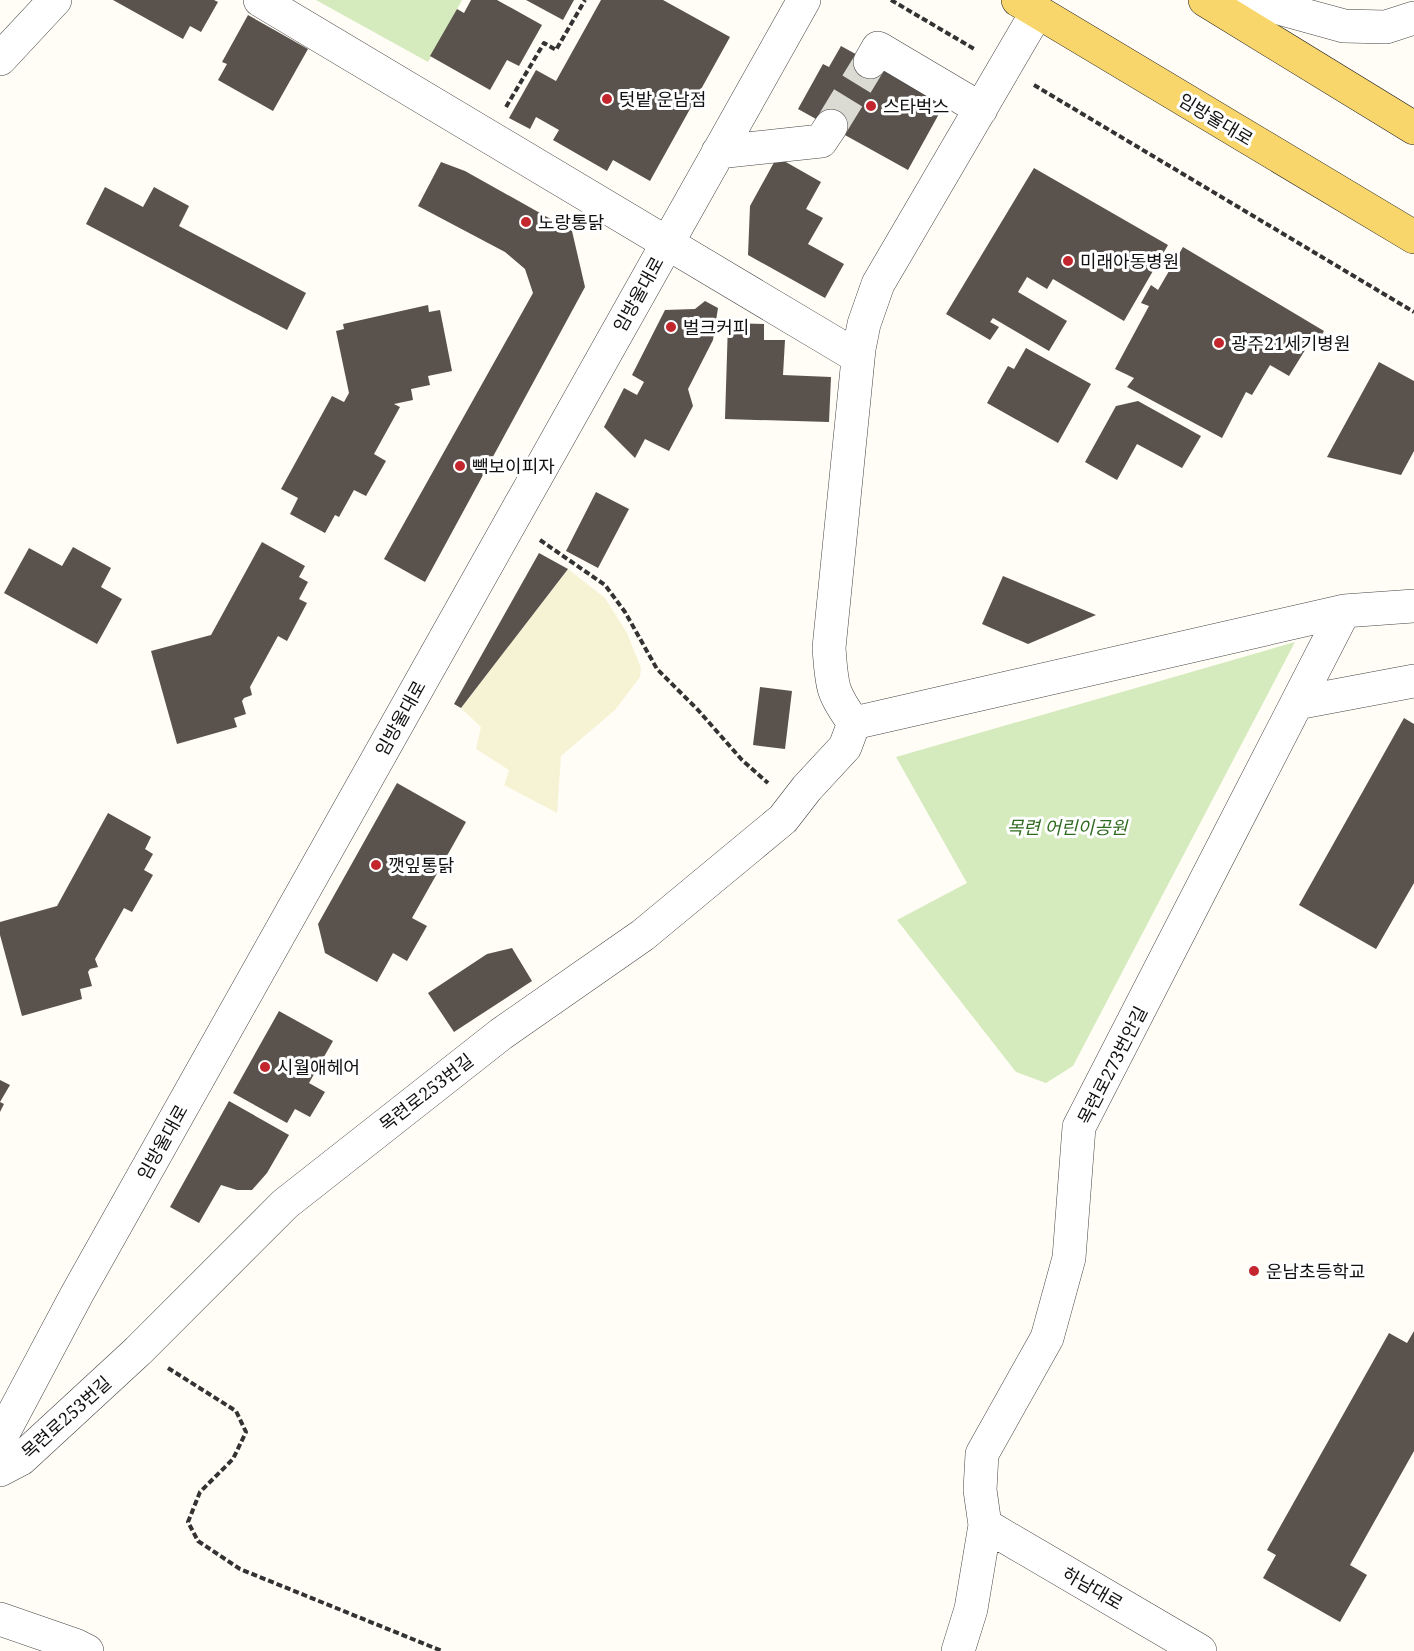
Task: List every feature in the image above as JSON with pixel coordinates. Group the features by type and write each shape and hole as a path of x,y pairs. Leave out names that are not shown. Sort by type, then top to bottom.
{"main road":[{"path":"1205,0 1414,128"},
{"name":"임방울대로","path":"1027,6 1414,237"}],"street":[{"path":"0,59 55,0"},
{"path":"260,0 858,357"},
{"name":"임방울대로","path":"0,1438 76,1294 804,0"},
{"path":"1249,0 1344,26 1386,27 1414,18"},
{"path":"1027,6 1005,67 878,284 864,324 858,357 829,648 832,686 838,701 854,723 1344,611 1414,606"},
{"path":"870,62 878,48 981,109"},
{"path":"718,152 821,141 831,126"},
{"name":"목련로273번안길","path":"958,1651 970,1609 985,1525 980,1490 982,1454 1047,1338 1069,1258 1079,1127 1344,611"},
{"path":"1297,703 1414,681"},
{"name":"목련로253번길","path":"0,1470 21,1459 138,1351 285,1204 501,1034 643,935 783,819 807,788 846,747 854,723"},
{"name":"하남대로","path":"985,1525 1200,1651"},
{"path":"0,1619 87,1651"}],"path":[{"path":"489,136 544,43 556,50 585,0"},
{"path":"891,0 1414,312"},
{"path":"510,522 605,585 625,612 657,669 698,710 742,760 793,805"},
{"path":"138,1351 201,1387 236,1411 246,1432 233,1458 200,1492 188,1522 198,1541 240,1569 442,1651"}],"shaded area":[{"path":"568,569 605,598 627,633 641,668 640,677 615,710 561,756 557,813 504,785 509,770 476,749 481,727 461,708"}],"green space":[{"path":"316,0 462,0 428,62"},
{"name":"목련 어린이공원","path":"1295,642 1073,1066 1046,1083 1016,1072 897,920 967,883 896,757"}],"building":[{"path":"113,0 214,0 218,2 201,32 190,26 183,39"},
{"path":"471,0 497,0 542,25 519,66 507,60 490,90 430,56 457,9 464,13"},
{"path":"526,0 574,0 563,20"},
{"name":"텃밭 운남점","path":"601,0 663,0 730,37 650,181 613,160 607,171 553,140 559,130 536,117 530,129 509,118 536,70 556,81"},
{"path":"248,15 308,49 273,111 218,80 227,64 222,62"},
{"name":"스타벅스","path":"841,46 945,103 908,170 798,109 823,64 829,67"},
{"path":"777,157 821,182 806,209 823,218 808,244 844,264 825,298 748,255 750,206"},
{"path":"441,162 465,171 572,231 585,287 425,582 384,559 533,293 525,269 505,252 418,206"},
{"name":"미래아동병원","path":"1034,168 1168,245 1124,321 1053,279 1047,289 1027,277 1018,292 1067,321 1049,351 993,318 990,322 999,327 990,340 946,314"},
{"path":"105,187 143,207 154,187 189,206 179,226 306,293 287,330 86,224"},
{"name":"광주21세기병원","path":"1183,247 1324,331 1316,345 1310,342 1289,376 1270,365 1252,395 1246,392 1222,438 1127,387 1134,378 1115,369 1149,306 1141,303 1151,285 1158,290"},
{"path":"705,301 718,308 713,340 688,389 693,406 669,451 645,439 635,458 604,427 624,388 637,395 644,382 632,375 665,310 695,309"},
{"path":"428,305 429,312 440,310 452,371 428,376 430,385 411,389 413,400 394,404 400,407 374,454 386,461 366,496 354,490 339,517 335,515 325,533 290,514 298,498 281,489 332,396 344,402 349,393 336,331 344,329 343,324"},
{"path":"728,323 764,324 764,340 785,340 783,375 831,377 829,422 725,419"},
{"path":"1026,348 1091,384 1058,443 987,403 1008,366 1014,369"},
{"path":"1379,362 1414,381 1414,451 1401,475 1327,457"},
{"path":"1138,401 1201,436 1182,468 1137,444 1117,480 1085,462 1116,406"},
{"path":"596,492 629,509 598,568 566,551"},
{"path":"262,542 305,566 299,577 308,582 299,599 307,603 287,641 278,636 250,687 252,695 242,701 246,714 234,718 237,727 177,744 151,651 211,635"},
{"path":"73,547 111,568 101,587 122,599 97,644 4,593 29,548 62,566"},
{"path":"539,553 568,569 461,708 454,704"},
{"path":"1003,576 1096,615 1028,644 982,624"},
{"path":"760,687 792,691 785,749 753,745"},
{"path":"1404,718 1414,724 1414,883 1376,949 1299,905"},
{"path":"397,783 466,822 412,918 427,926 407,961 393,953 377,982 325,953 318,924"},
{"path":"108,813 151,837 145,849 153,854 144,870 153,875 132,912 124,908 95,959 98,967 88,972 92,986 80,989 82,999 22,1016 0,935 0,922 57,906"},
{"path":"512,948 532,981 454,1032 428,993 487,954"},
{"path":"279,1011 333,1041 309,1083 325,1092 310,1117 295,1109 287,1123 233,1093"},
{"path":"0,1080 10,1085 0,1102"},
{"path":"229,1101 289,1135 267,1173 252,1190 237,1190 221,1185 199,1223 170,1207"},
{"path":"1414,1331 1414,1451 1350,1565 1367,1575 1340,1622 1263,1578 1276,1555 1267,1550 1389,1333 1407,1343"}],"tunnel":[{"path":"831,126 870,62"}],"place":[{"name":"텃밭 운남점","path":"607,99"},
{"name":"스타벅스","path":"871,106"},
{"name":"노랑통닭","path":"526,222"},
{"name":"미래아동병원","path":"1068,261"},
{"name":"벌크커피","path":"671,327"},
{"name":"광주21세기병원","path":"1219,343"},
{"name":"빽보이피자","path":"460,466"},
{"name":"깻잎통닭","path":"376,865"},
{"name":"시월애헤어","path":"265,1067"},
{"name":"운남초등학교","path":"1254,1271"}]}
